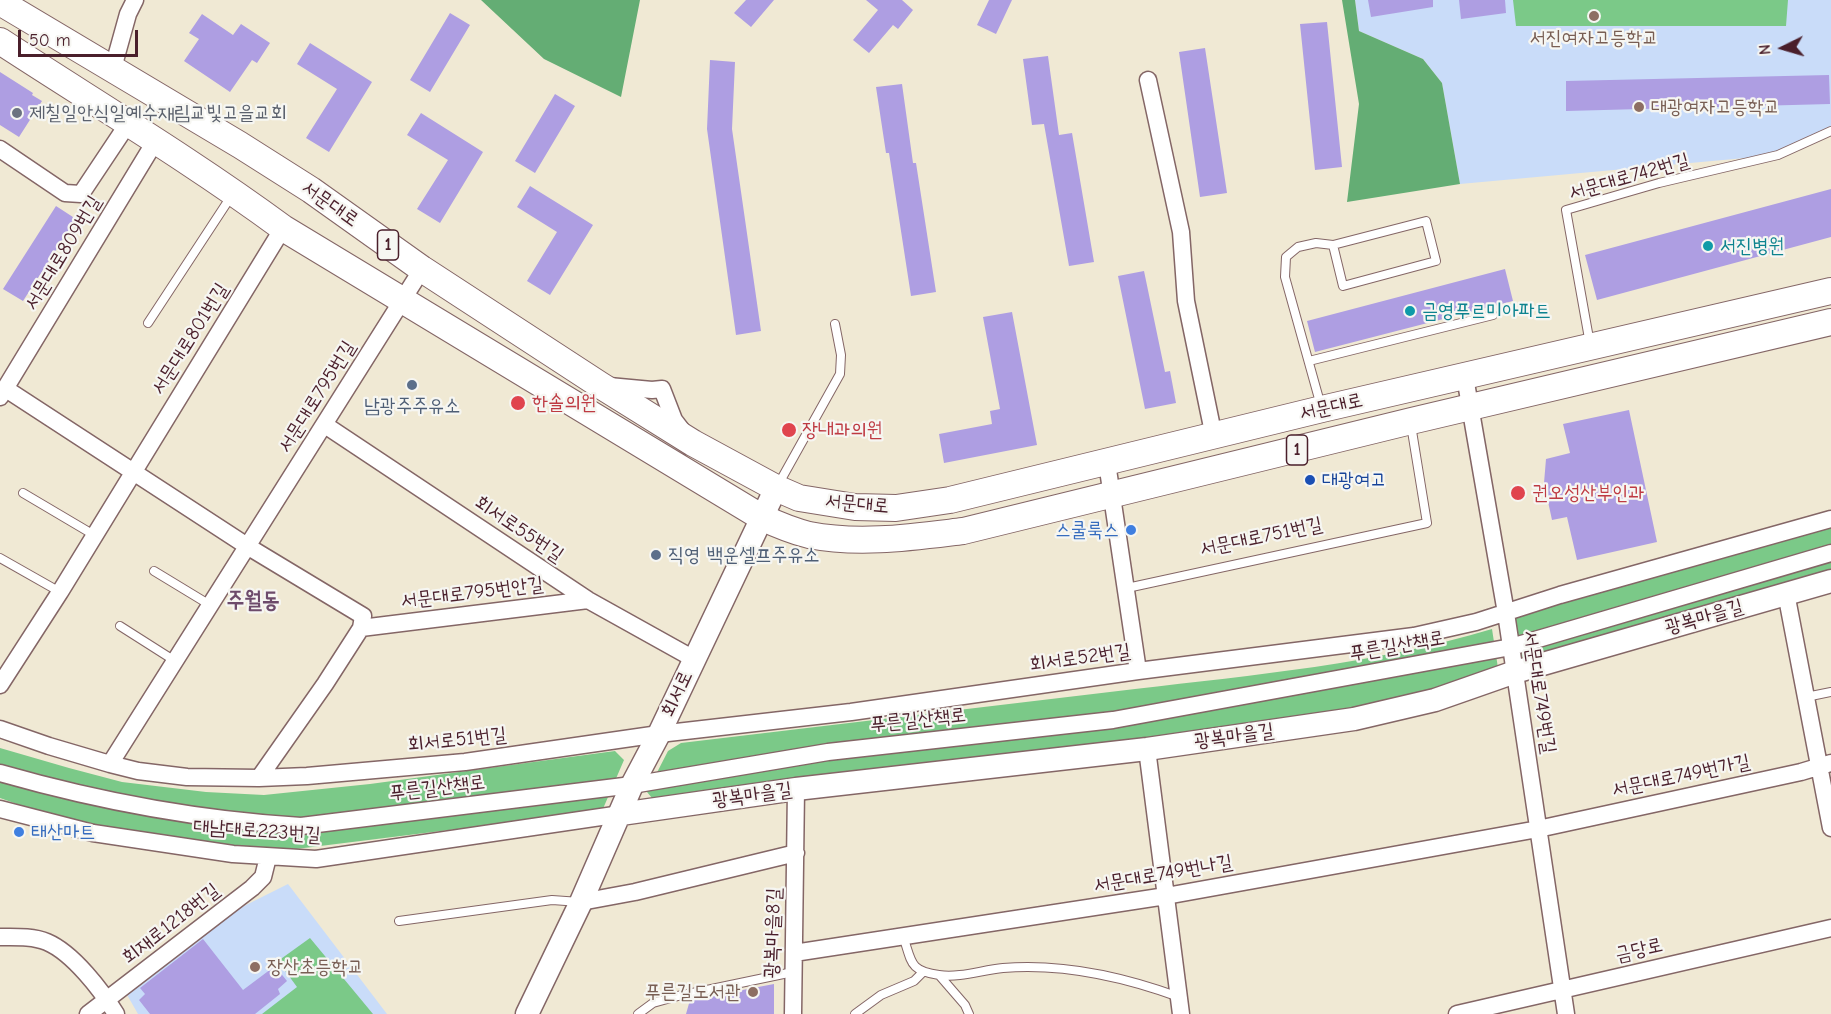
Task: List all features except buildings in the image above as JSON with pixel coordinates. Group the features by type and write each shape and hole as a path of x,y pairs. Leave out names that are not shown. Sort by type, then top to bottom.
{"main road":[{"name":"서문대로","path":"0,2 311,190 422,268 693,443 799,498 855,507 896,508 950,500 1322,409 1831,291"},
{"name":"서문대로","path":"0,41 129,122 234,192 283,228 761,517 807,534 830,538 898,538 963,531 1411,421 1831,322"}],"street":[{"path":"112,68 128,14 135,0"},
{"path":"1148,80 1181,232 1186,301 1214,437"},
{"path":"0,149 64,193 81,194 129,122"},
{"name":"서문대로809번길","path":"133,472 90,443 3,393 156,140"},
{"name":"서문대로801번길","path":"0,685 60,592 283,228"},
{"name":"서문대로795번길","path":"110,764 422,268"},
{"name":"서문대로749번길","path":"1465,377 1506,613 1566,1014"},
{"name":"회서로55번길","path":"325,425 588,600 694,659"},
{"path":"1107,463 1138,671"},
{"path":"133,472 247,546 363,616 361,628 259,778"},
{"name":"회서로","path":"526,1014 581,902 632,785 659,734 776,488"},
{"name":"회서로52번길","path":"659,734 851,712 1138,671 1413,636 1458,627 1572,592 1831,519"},
{"name":"푸른길산책로","path":"0,774 55,789 183,813 255,824 301,826 632,785 828,752 1113,720 1511,647 1831,553"},
{"name":"광복마을길","path":"621,814 796,789 1147,749 1354,719 1443,698 1515,672 1831,581"},
{"path":"1785,593 1806,697 1825,764 1831,828"},
{"name":"서문대로795번안길","path":"361,628 588,600"},
{"name":"회서로51번길","path":"0,729 49,746 138,771 187,777 259,778 465,762 659,734"},
{"path":"1147,749 1180,1006"},
{"name":"서문대로749번가길","path":"1538,829 1801,772 1825,764"},
{"name":"광복마을8길","path":"792,1014 796,789"},
{"name":"대남대로223번길","path":"0,809 93,833 232,855 316,859 621,814"},
{"name":"서문대로749번나길","path":"794,953 1166,896 1538,829"},
{"name":"광복마을8길","path":"581,902 635,892 796,853"},
{"name":"회재로1218번길","path":"88,1014 252,888 263,877 268,857"},
{"name":"금당로","path":"1457,1014 1831,928"},
{"path":"0,937 17,937 50,943 86,973 116,1014"}],"lane":[{"name":"서문대로742번길","path":"1590,348 1566,210 1659,183 1778,155 1831,131"},
{"path":"148,323 234,192"},
{"path":"1322,409 1285,277 1286,257 1298,247 1316,243 1333,245 1426,221 1436,261 1343,286 1333,245"},
{"path":"1309,361 1493,315"},
{"path":"776,488 840,374 841,355 836,324"},
{"name":"서문대로751번길","path":"1127,588 1428,523 1411,421"},
{"path":"23,493 94,535"},
{"path":"0,558 60,592"},
{"path":"154,572 210,606"},
{"path":"120,626 175,661"},
{"path":"1806,697 1831,692"},
{"path":"399,921 552,900 581,902"},
{"path":"903,936 913,965 922,973 950,976 1004,968 1042,968 1110,975 1180,1006"},
{"path":"638,1014 653,1003 678,996 793,972"},
{"path":"855,1014 880,995 914,981 922,973"},
{"path":"939,975 965,1005 969,1014"}],"shaded area":[{"name":"대광여자고등학교","path":"1355,0 1831,0 1831,131 1778,155 1460,184 1442,83 1423,59 1359,31"},
{"name":"장산초등학교","path":"288,884 387,1014 138,1014 126,993 224,916"}],"green space":[{"path":"481,0 640,0 621,97 544,59"},
{"path":"1342,0 1355,0 1359,31 1423,59 1442,83 1460,184 1347,202 1359,104"},
{"path":"1513,0 1788,0 1786,26 1516,26"},
{"path":"1831,525 1831,573 1521,664 1512,618"},
{"path":"1492,629 1498,668 1424,695 1348,713 652,798 647,792 668,751 681,743 1315,667 1404,651"},
{"path":"0,748 122,782 206,792 264,795 370,784 615,751 624,760 602,811 296,849 241,848 89,825 0,798"},
{"path":"310,938 373,1014 262,1014 297,987 278,961"}],"place":[{"name":"서진여자고등학교","path":"1594,16"},
{"name":"대광여자고등학교","path":"1639,107"},
{"name":"제칠일안식일예수재림교빛고을교회","path":"17,113"},
{"name":"서진병원","path":"1708,246"},
{"name":"금영푸르미아파트","path":"1410,311"},
{"name":"남광주주유소","path":"412,385"},
{"name":"한솔의원","path":"518,403"},
{"name":"장내과의원","path":"789,430"},
{"name":"대광여고","path":"1310,480"},
{"name":"권오성산부인과","path":"1518,493"},
{"name":"스쿨룩스","path":"1131,530"},
{"name":"직영 백운셀프주유소","path":"656,555"},
{"name":"태산마트","path":"19,832"},
{"name":"장산초등학교","path":"255,967"},
{"name":"푸른길도서관","path":"753,992"}],"district":[{"name":"주월동","path":"253,601"}]}
